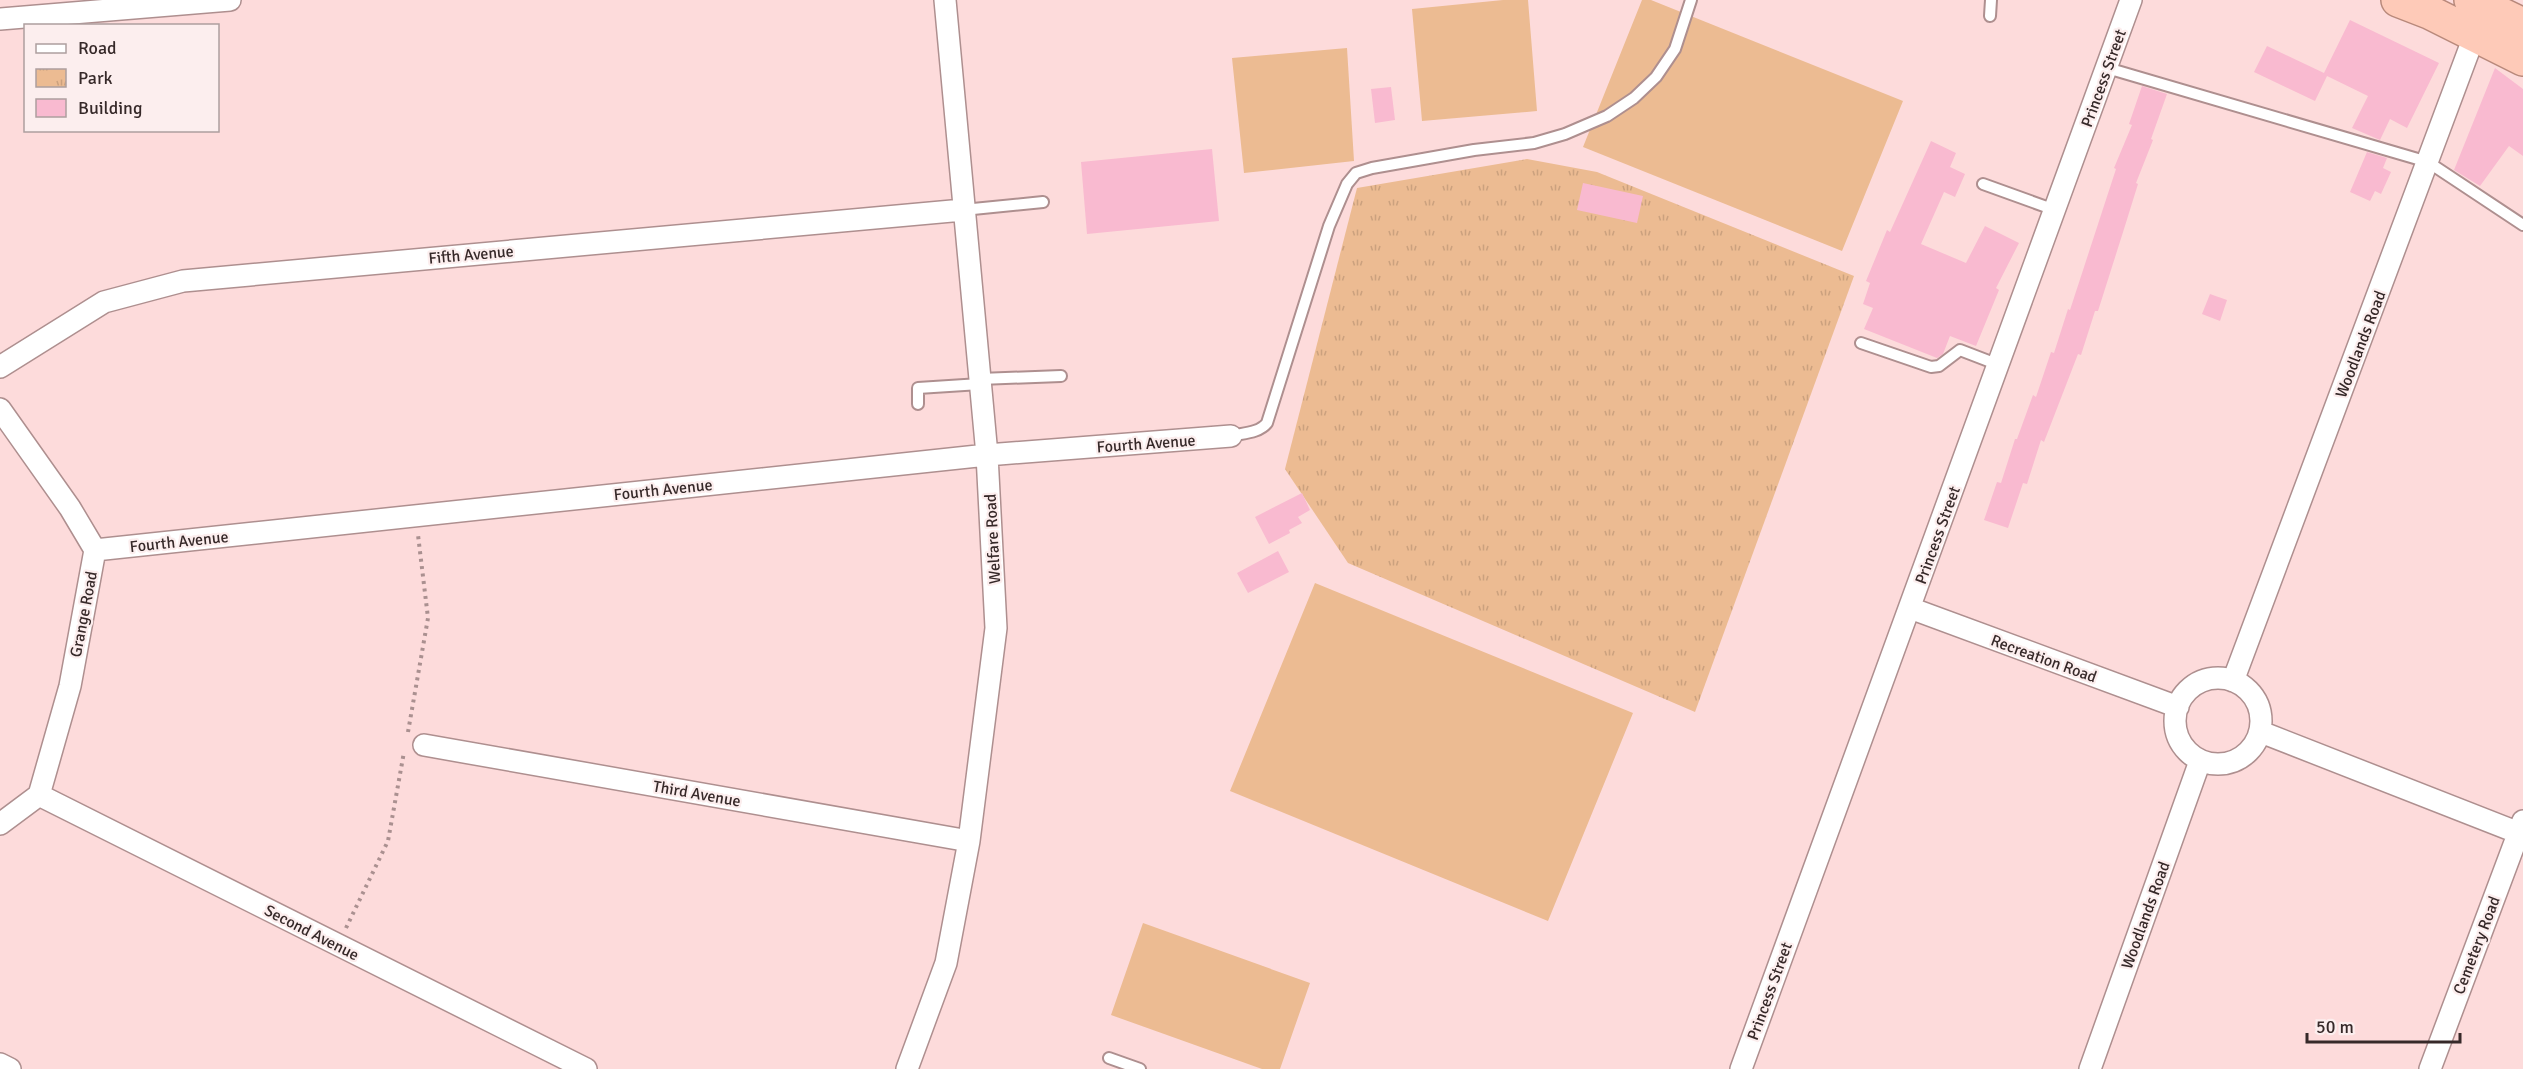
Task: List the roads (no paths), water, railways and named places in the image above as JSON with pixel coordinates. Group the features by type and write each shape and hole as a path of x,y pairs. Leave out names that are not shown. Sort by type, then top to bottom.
{"highway":[{"path":"2398,0 2479,14 2523,25"},
{"path":"2479,14 2523,59"}],"street":[{"path":"0,19 230,0"},
{"name":"Welfare Road","path":"907,1069 946,963 969,841 996,628 987,455 945,0"},
{"name":"Princess Street","path":"1741,1069 2131,0"},
{"name":"Woodlands Road","path":"2233,681 2428,162 2479,14"},
{"name":"Fifth Avenue","path":"0,367 104,302 183,281 963,210"},
{"name":"Grange Road","path":"0,410 70,508 95,550 70,686 39,795"},
{"name":"Fourth Avenue","path":"95,550 987,455 1231,436"},
{"name":"Recreation Road","path":"1910,608 2178,707"},
{"path":"2218,678 2233,681 2254,696 2260,710 2261,732 2254,746 2236,761 2221,765 2200,761 2181,744 2176,729 2178,707 2190,688 2203,681 2218,678"},
{"path":"2261,732 2521,827"},
{"name":"Third Avenue","path":"424,745 969,841"},
{"name":"Woodlands Road","path":"2090,1069 2200,761"},
{"path":"0,824 39,795"},
{"name":"Second Avenue","path":"39,795 586,1069"},
{"name":"Cemetery Road","path":"2430,1069 2521,827"},
{"path":"0,1064 10,1069"}],"lane":[{"path":"1231,436 1257,431 1267,423 1329,226 1347,184 1356,173 1372,168 1474,150 1534,143 1565,134 1607,116 1634,98 1656,77 1675,49 1691,0"},
{"path":"1990,16 1991,0"},
{"path":"2107,68 2428,162 2523,225"},
{"path":"1983,184 2055,210"},
{"path":"963,210 1043,202"},
{"path":"1861,343 1931,367 1939,366 1960,350 1999,365"},
{"path":"918,404 918,388 1062,376"},
{"path":"1109,1058 1140,1069"}]}
